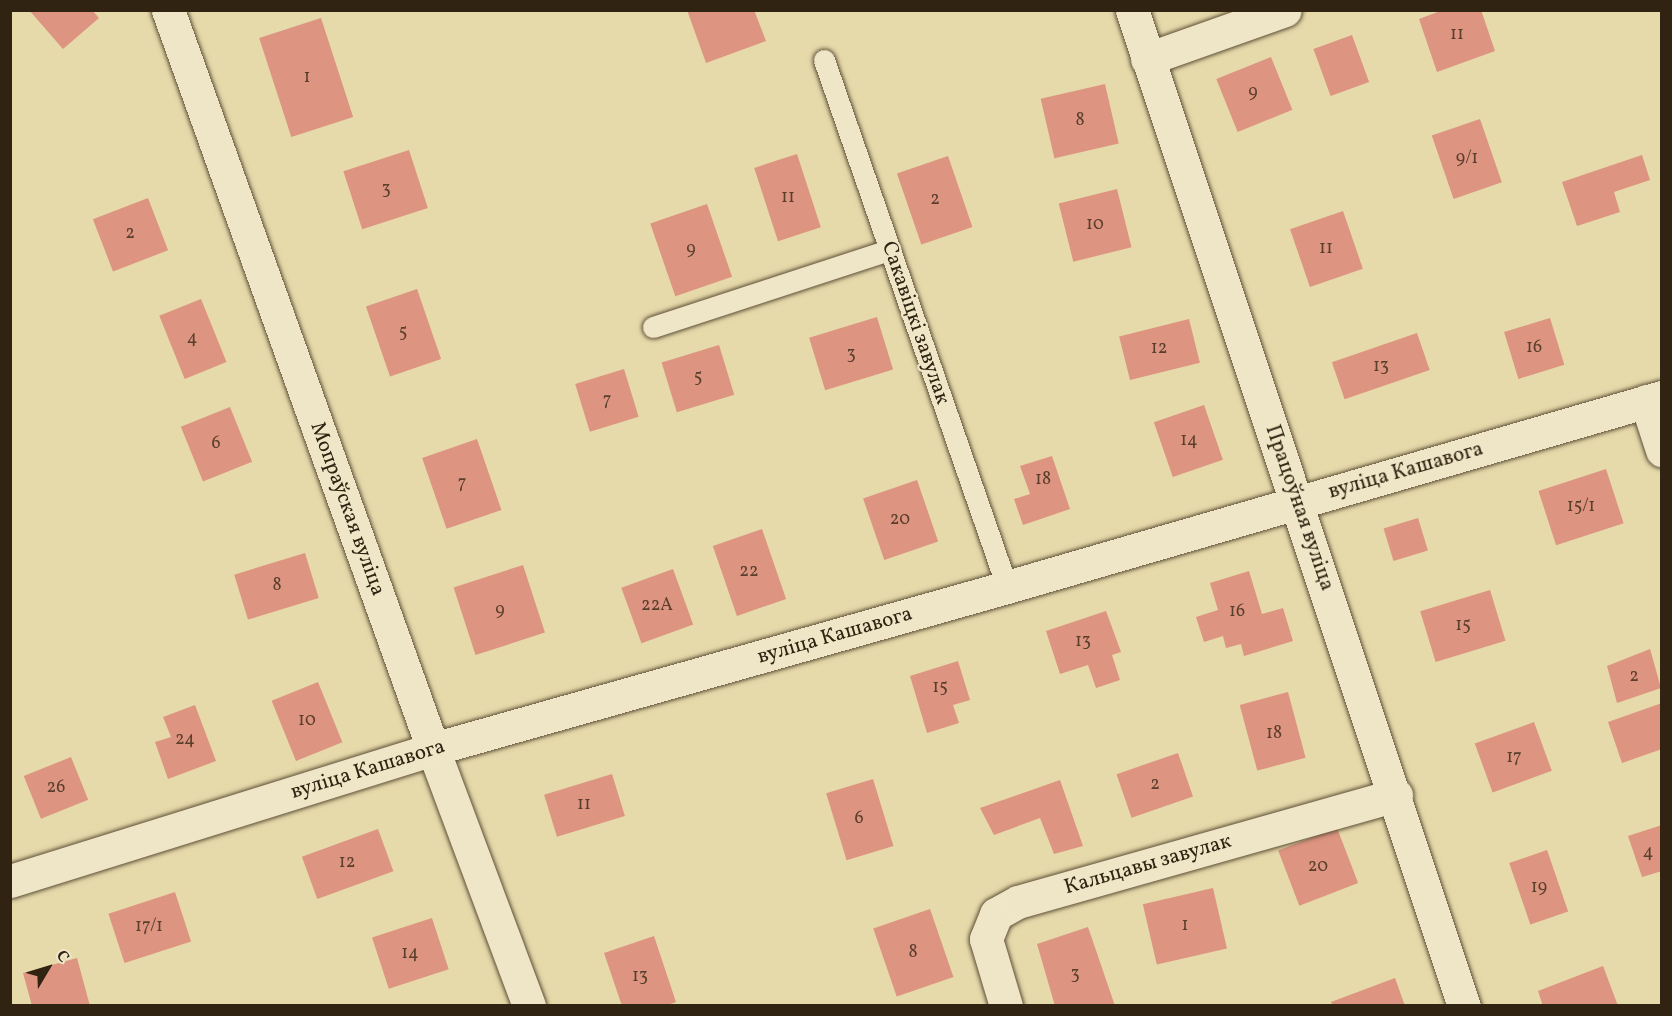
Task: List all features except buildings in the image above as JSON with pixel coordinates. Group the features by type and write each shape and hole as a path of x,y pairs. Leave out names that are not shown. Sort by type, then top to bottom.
{"street":[{"name":"Мопраўская вуліца","path":"168,10 433,749 529,1005"},
{"name":"Працоўная вуліца","path":"1132,10 1396,795 1464,1005"},
{"path":"1147,59 1285,10"},
{"name":"вуліца Кашавога","path":"10,880 433,749 1007,587 1654,399"},
{"path":"1654,399 1662,450"},
{"name":"Кальцавы завулак","path":"1006,1005 986,939 996,914 1018,902 1396,795"}],"lane":[{"name":"Сакавіцкі завулак","path":"824,60 1007,587"},
{"path":"653,327 889,250"}]}
